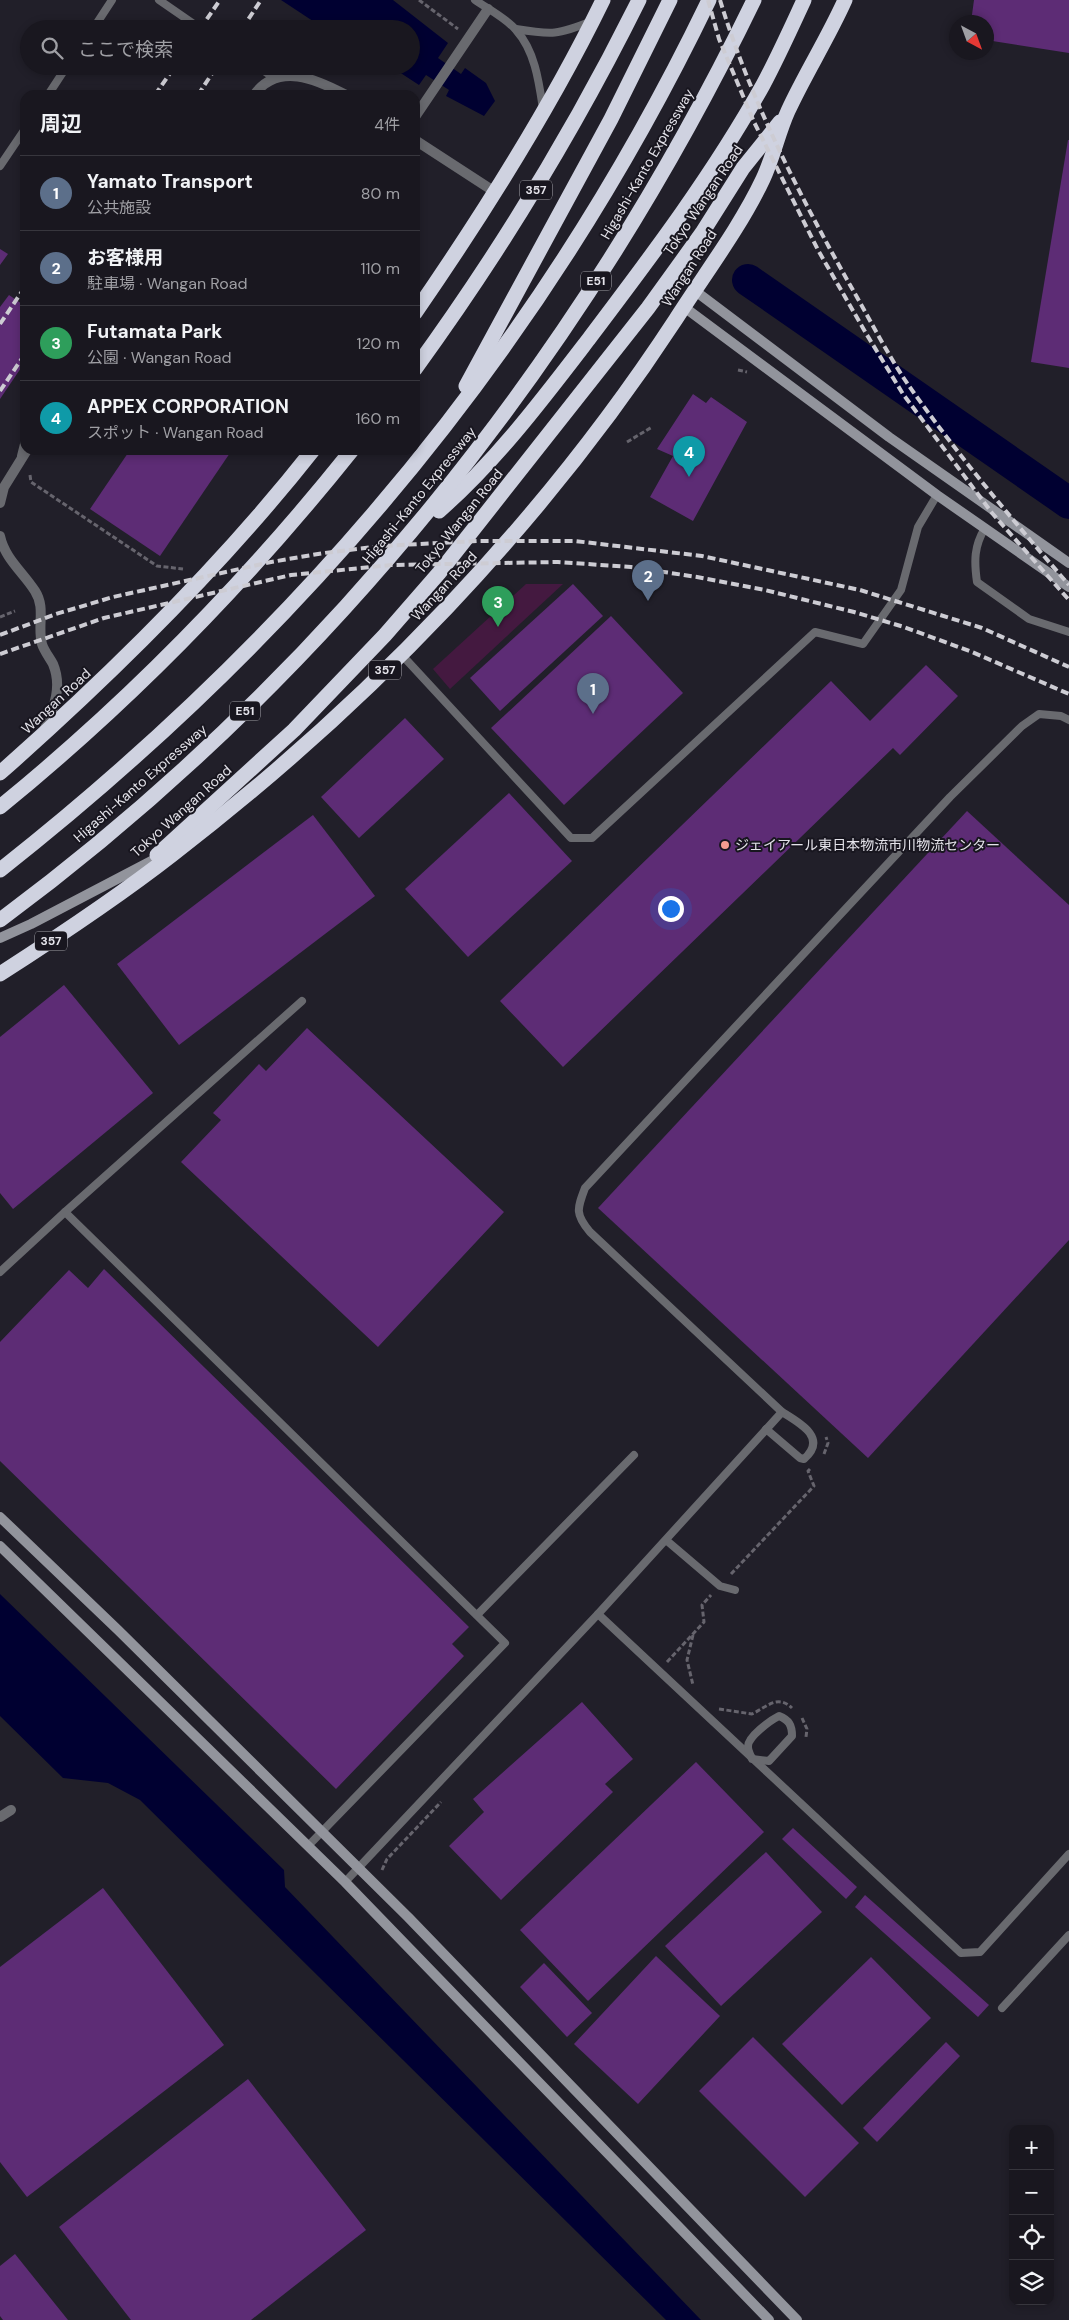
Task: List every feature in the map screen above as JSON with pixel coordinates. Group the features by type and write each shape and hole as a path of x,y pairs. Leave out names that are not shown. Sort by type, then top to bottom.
{"highway":[{"name":"357","path":"420,305 495,192 543,111 603,0"},
{"name":"357","path":"420,362 460,307 529,201 591,93 639,0"},
{"path":"444,427 607,127 670,0"},
{"name":"Higashi-Kanto Expressway","path":"0,870 108,781 199,699 272,628 374,515 444,427 508,341 583,229 648,119 709,0"},
{"name":"Higashi-Kanto Expressway","path":"0,920 129,816 226,729 303,652 405,540 509,409 595,283 682,139 754,0"},
{"path":"405,540 454,497 501,450 640,272 680,216 739,126 767,77 804,0"},
{"name":"Tokyo Wangan Road","path":"0,978 102,902 237,783 339,685 439,573 648,308 702,233 743,168 788,111 845,0"},
{"name":"Wangan Road","path":"0,974 119,895 213,823 306,743 401,654 475,578 582,450 634,381 684,307 763,179 788,111"},
{"name":"Wangan Road","path":"0,773 120,662 198,583 274,498 309,455"},
{"path":"0,807 73,744 140,682 222,600 292,523 348,455"}],"street":[{"path":"420,109 488,9"},
{"path":"258,90 263,84 274,78 286,76 300,77 337,90"},
{"path":"420,143 495,192"},
{"path":"694,290 947,479 1069,563"},
{"path":"684,307 937,495 1069,587"},
{"path":"0,502 4,487 23,455"},
{"path":"937,495 947,479"},
{"path":"985,528 995,512"},
{"path":"0,536 10,561 35,592 41,604 42,644 57,675 56,700 41,737"},
{"path":"0,938 31,924 158,858 213,823"},
{"path":"0,1517 446,1955 797,2320"},
{"path":"0,1546 345,1882 769,2320"},
{"path":"0,1817 11,1810"}],"lane":[{"path":"99,20 112,0"},
{"path":"159,0 188,20"},
{"path":"476,0 516,29 533,60 539,80 543,111"},
{"path":"516,29 548,34 564,32 593,21"},
{"path":"51,90 61,75"},
{"path":"270,75 274,78"},
{"path":"1,162 20,136"},
{"path":"401,654 570,838 592,838 815,632 863,644 901,590 918,527 937,495"},
{"path":"985,528 978,540 974,559 977,582 1029,618 1069,632"},
{"path":"766,1429 800,1458 804,1459 814,1446 813,1438 795,1420 782,1412 590,1232 581,1221 577,1208 585,1188 950,797 1022,726 1039,714 1061,716 1069,720"},
{"path":"0,1272 302,1001"},
{"path":"65,1212 506,1643 308,1846"},
{"path":"345,1882 598,1614 782,1412"},
{"path":"477,1615 634,1455"},
{"path":"666,1540 720,1586 736,1590"},
{"path":"598,1614 961,1953 980,1952 1069,1854"},
{"path":"779,1716 787,1719 792,1726 792,1736 784,1746 769,1761 752,1759 748,1747 749,1741 769,1721 779,1716"},
{"path":"1002,2008 1069,1935"}],"path":[{"path":"419,0 469,37"},
{"path":"738,370 749,372"},
{"path":"628,442 652,427"},
{"path":"30,475 31,482 157,566 183,569"},
{"path":"0,617 15,611"},
{"path":"821,1457 827,1450 826,1435"},
{"path":"731,1574 814,1486 808,1471 814,1464"},
{"path":"665,1664 704,1622 702,1605 711,1595"},
{"path":"692,1635 687,1660 689,1676 695,1690"},
{"path":"710,1706 726,1711 752,1714 776,1700 785,1701 805,1721 807,1728 806,1737"},
{"path":"382,1870 387,1859 447,1795"}],"shaded area":[{"path":"281,0 393,0 419,20 311,20"},
{"path":"420,21 448,43 438,58 461,74 465,68 486,83 495,101 484,116 446,96 449,90 426,75 419,85 404,75 420,75"},
{"path":"526,584 563,584 450,689 433,669"},
{"path":"0,1594 284,1870 285,1887 701,2320 666,2320 140,1800 108,1783 63,1778 0,1716"}],"building":[{"path":"974,0 1069,0 1069,53 994,41 994,15 972,15"},
{"path":"1069,140 1069,368 1031,362"},
{"path":"0,249 8,254 0,265"},
{"path":"9,295 20,303 20,369 0,399 0,307"},
{"path":"693,394 706,403 711,397 747,422 693,521 650,497 673,456 657,449"},
{"path":"127,455 229,455 160,556 90,509"},
{"path":"573,584 603,616 500,711 470,678"},
{"path":"611,616 683,693 564,805 491,728"},
{"path":"926,665 958,696 900,755 893,748 563,1067 500,1001 831,681 870,721"},
{"path":"405,718 444,759 359,838 321,797"},
{"path":"509,793 572,861 468,957 405,889"},
{"path":"967,811 1069,905 1069,1240 868,1458 598,1208"},
{"path":"313,815 375,896 179,1045 117,964"},
{"path":"64,985 153,1093 13,1209 0,1193 0,1037"},
{"path":"307,1028 504,1212 378,1347 181,1162 221,1120 213,1113 259,1064 266,1071"},
{"path":"104,1269 469,1627 452,1644 464,1656 336,1789 0,1461 0,1342 69,1270 88,1288"},
{"path":"582,1702 633,1759 605,1784 613,1792 501,1900 449,1846 484,1812 473,1799"},
{"path":"696,1762 764,1832 588,2001 520,1930"},
{"path":"793,1828 857,1887 846,1899 782,1839"},
{"path":"766,1852 822,1912 721,2006 665,1946"},
{"path":"103,1888 224,2045 27,2197 0,2162 0,1967"},
{"path":"865,1895 989,2005 978,2017 855,1907"},
{"path":"656,1956 720,2016 638,2104 574,2044"},
{"path":"871,1957 931,2018 842,2105 782,2044"},
{"path":"544,1963 592,2013 567,2037 520,1987"},
{"path":"753,2037 859,2143 805,2197 699,2091"},
{"path":"946,2042 960,2056 877,2142 863,2128"},
{"path":"248,2079 366,2230 251,2320 131,2320 59,2227"},
{"path":"15,2254 68,2320 3,2320 0,2316 0,2266"}],"waterway":[{"path":"748,280 1069,503"}],"railway":[{"path":"206,20 220,0"},
{"path":"248,20 261,0"},
{"path":"708,0 719,39 754,122 818,250 867,335 903,394 992,513 1069,600"},
{"path":"720,0 747,78 763,116 818,227 892,359 906,382 970,467 1069,585"},
{"path":"158,90 169,75"},
{"path":"201,90 211,75"},
{"path":"0,324 20,294"},
{"path":"0,391 20,361"},
{"path":"0,635 56,614 113,597 271,562 324,553 382,546 478,541 575,541 702,556 860,590 982,628 1069,667"},
{"path":"0,654 104,618 291,575 391,565 558,562 631,567 697,577 765,590 854,612 904,627 972,652 1069,694"}],"place":[{"name":"APPEX CORPORATION","path":"689,477"},
{"name":"お客様用","path":"648,601"},
{"name":"Futamata Park","path":"498,627"},
{"name":"Yamato Transport","path":"593,714"},
{"name":"ジェイアール東日本物流市川物流センター","path":"725,845"}]}
